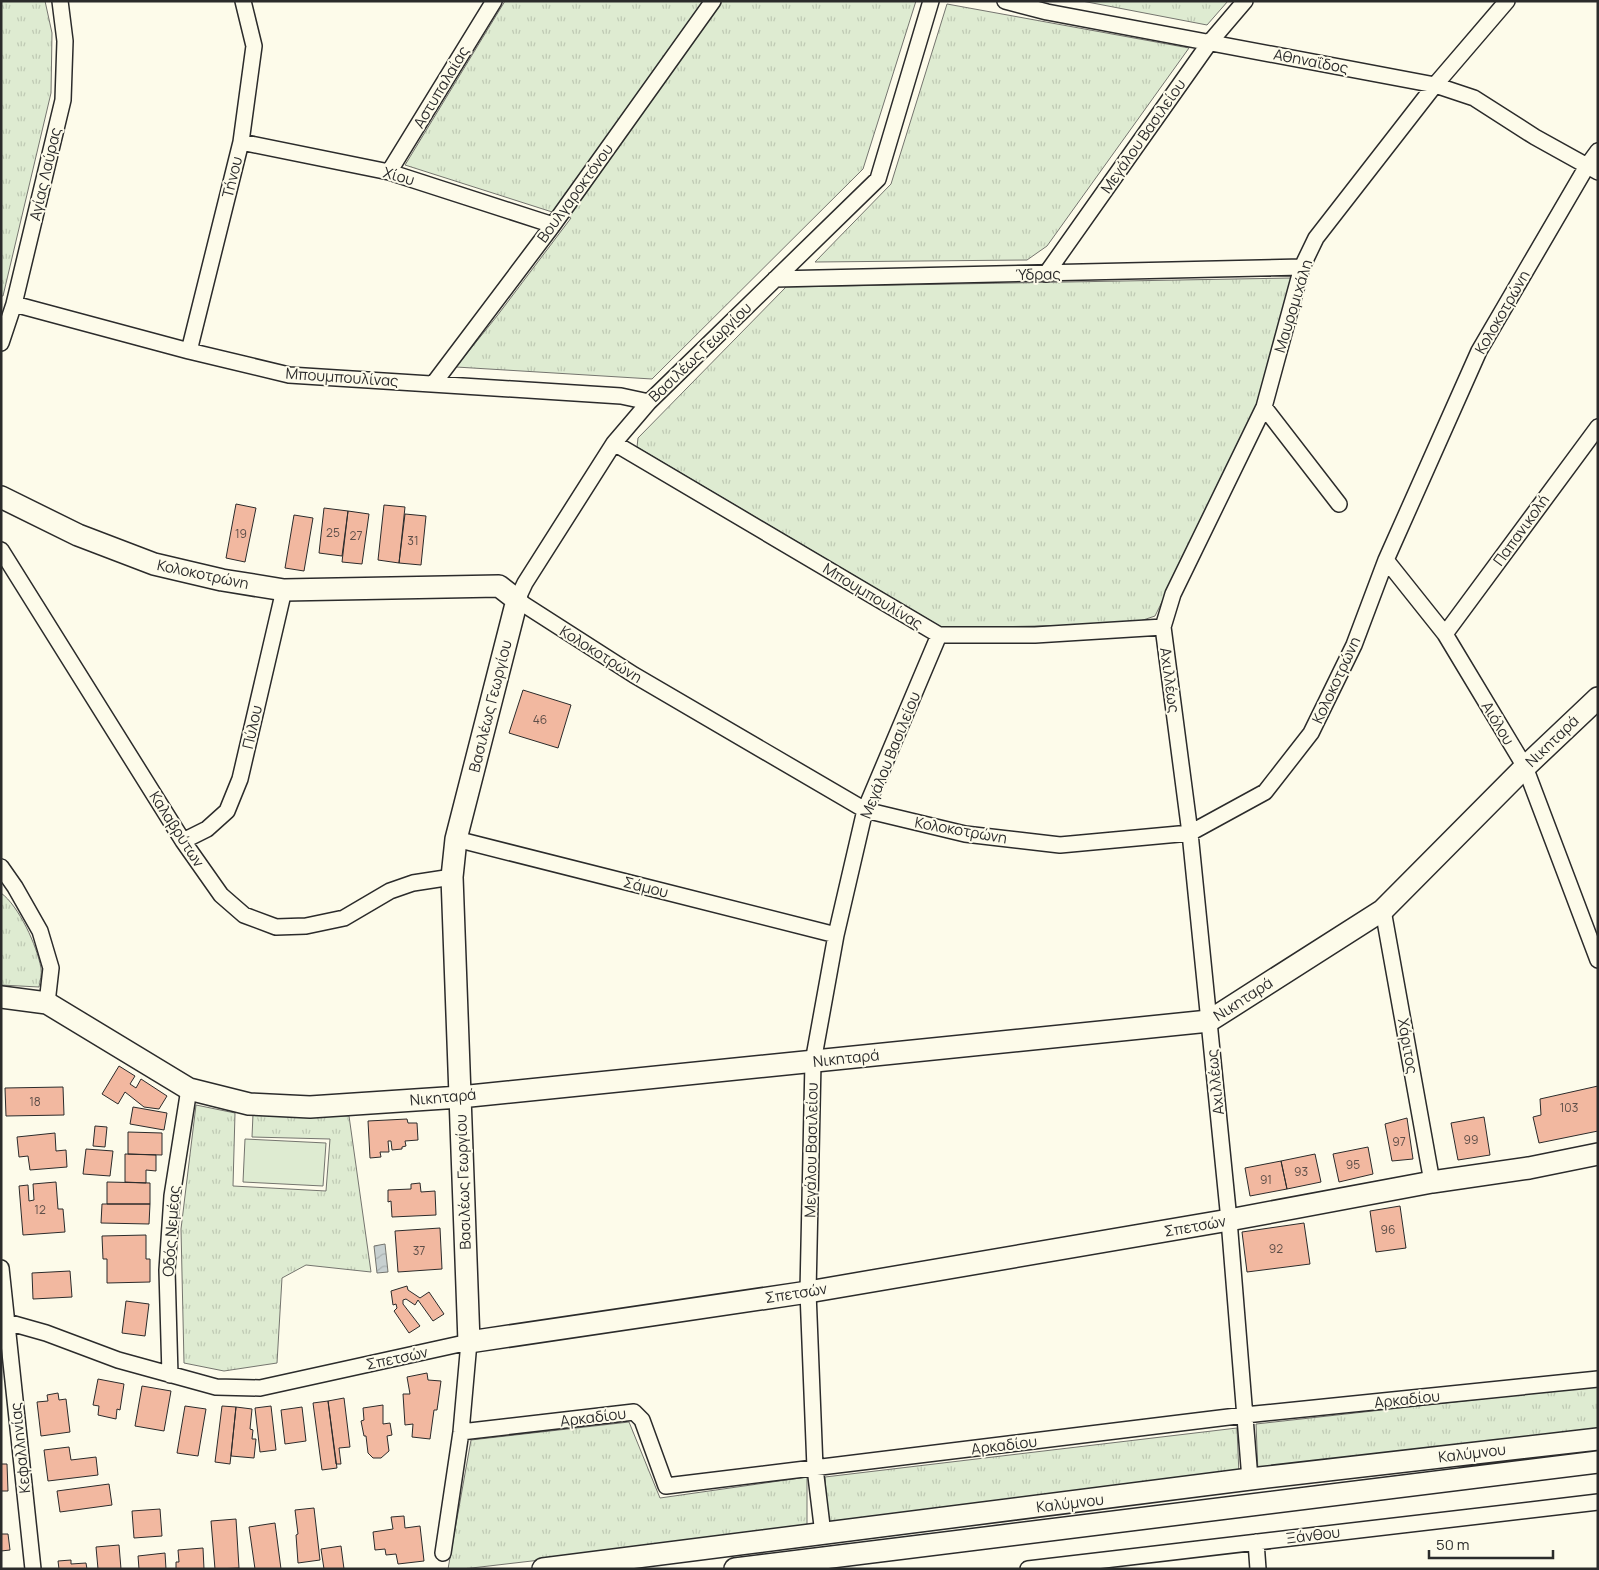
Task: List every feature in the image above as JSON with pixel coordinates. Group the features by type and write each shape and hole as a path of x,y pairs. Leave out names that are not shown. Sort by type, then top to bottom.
{"street":[{"name":"Αγίας Λαύρας","path":"1,343 14,304 63,100 65,41 60,1"},
{"name":"Τήνου","path":"189,351 241,142 254,46 244,1"},
{"name":"Βουλγαροκτόνου","path":"434,383 553,225 713,1"},
{"name":"Βασιλέως Γεωργίου","path":"443,1553 462,1432 469,1342 452,877 456,839 517,600 525,583 614,443 649,402 878,179 931,1"},
{"name":"Αθηναΐδος","path":"1005,1 1047,12 1435,84 1474,98 1592,169"},
{"name":"Μεγάλου Βασιλείου","path":"1046,274 1210,42 1245,1"},
{"name":"Μαυρομιχάλη","path":"1163,627 1173,594 1264,407 1302,267 1316,238 1435,84 1508,1"},
{"name":"Αστυπαλαίας","path":"389,172 491,2"},
{"name":"Χίου","path":"241,142 389,172 553,225"},
{"name":"Κολοκοτρώνη","path":"1,497 78,535 154,564 222,580 284,590 499,586 517,600 634,675 865,810 965,834 1060,845 1190,833 1265,792 1311,733 1354,645 1386,560 1479,350 1592,169 1598,151"},
{"name":"Ύδρας","path":"774,279 1302,267"},
{"name":"Μπουμπουλίνας","path":"14,304 189,351 289,375 621,396 649,402"},
{"path":"1264,407 1339,504"},
{"name":"Παπανικολή","path":"1445,634 1598,427"},
{"name":"Μπουμπουλίνας","path":"614,443 939,635 1035,635 1163,627"},
{"name":"Καλαβρύτων","path":"1,550 183,841 221,895 244,915 276,927 306,926 344,918 398,888 413,883 452,877"},
{"name":"Αιόλου","path":"1386,560 1445,634 1524,767 1598,960"},
{"name":"Πύλου","path":"183,841 207,829 227,811 240,779 284,590"},
{"name":"Αχιλλέως","path":"1163,627 1190,833 1230,1220 1250,1479"},
{"name":"Μεγάλου Βασιλείου","path":"823,1534 815,1468 808,1292 813,1062 836,935 865,810 939,635"},
{"name":"Νικηταρά","path":"1,997 47,1003 189,1088 249,1104 310,1107 460,1097 1208,1021 1383,910 1524,767 1598,698"},
{"name":"Σάμου","path":"456,839 836,935"},
{"path":"1,867 15,887 40,931 51,968 47,1003"},
{"name":"Χάριτος","path":"1383,910 1432,1182"},
{"name":"Οδóς Νεμέας","path":"170,1375 167,1270 172,1196 189,1088"},
{"name":"Σπετσών","path":"4,1322 46,1333 118,1360 216,1387 260,1388 469,1342 808,1292 1230,1220 1432,1182 1529,1168 1598,1154"},
{"name":"Κεφαλληνίας","path":"1,1268 4,1322 33,1569"},
{"name":"Αρκαδίου","path":"462,1432 634,1412 642,1420 666,1486 1245,1415 1598,1379"},
{"name":"Καλύμνου","path":"543,1569 1250,1479 1598,1439"},
{"name":"Καλύμνου","path":"735,1569 1598,1462"},
{"name":"Ξάνθου","path":"1028,1569 1060,1567 1598,1502"},
{"path":"1256,1542 1258,1569"}],"green space":[{"path":"1,1 45,1 52,33 51,93 3,296 1,296"},
{"path":"505,1 916,1 863,169 652,379 456,367 571,218 405,165"},
{"path":"1082,1 1228,1 1207,25"},
{"path":"947,4 1189,48 1047,246 1027,260 815,262 891,184"},
{"path":"1292,278 1259,405 1155,616 1131,624 943,628 637,447 638,438 786,287"},
{"path":"1,893 8,899 21,917 36,949 41,968 39,987 1,985"},
{"path":"196,1105 235,1113 233,1186 326,1191 330,1139 252,1137 253,1114 349,1116 371,1272 306,1265 282,1278 277,1363 224,1371 184,1363 181,1229"},
{"path":"245,1139 326,1143 323,1186 243,1182"},
{"path":"1598,1386 1598,1429 1258,1473 1256,1424"},
{"path":"629,1422 660,1498 807,1477 807,1529 463,1569 448,1569 471,1440"},
{"path":"1237,1428 1239,1475 828,1527 825,1477"}],"water":[{"path":"385,1244 388,1272 377,1273 374,1246"}],"building":[{"path":"236,504 256,508 245,562 226,558"},
{"path":"384,505 405,507 399,563 378,560"},
{"path":"324,508 348,511 342,556 319,553"},
{"path":"348,511 369,514 362,564 342,562"},
{"path":"405,514 426,516 421,565 399,563"},
{"path":"294,515 313,518 304,571 285,568"},
{"path":"523,690 571,705 558,748 509,733"},
{"path":"119,1066 135,1076 130,1084 136,1088 141,1079 167,1096 159,1109 144,1107 125,1092 118,1104 102,1094"},
{"path":"1598,1086 1598,1131 1539,1143 1533,1117 1541,1115 1540,1099"},
{"path":"63,1087 64,1115 6,1116 5,1088"},
{"path":"133,1107 167,1113 164,1130 130,1124"},
{"path":"1484,1117 1490,1155 1458,1160 1451,1123"},
{"path":"1407,1118 1413,1159 1392,1161 1385,1124"},
{"path":"407,1119 408,1123 417,1123 418,1140 405,1141 406,1146 402,1147 402,1149 392,1150 391,1141 388,1141 389,1152 380,1152 381,1157 370,1158 368,1121"},
{"path":"95,1126 107,1127 105,1147 93,1146"},
{"path":"128,1132 162,1133 162,1155 128,1154"},
{"path":"55,1133 56,1151 66,1150 67,1167 30,1170 28,1156 19,1157 17,1137"},
{"path":"1368,1147 1373,1174 1339,1182 1333,1154"},
{"path":"86,1149 113,1151 110,1176 83,1174"},
{"path":"125,1154 156,1155 156,1171 146,1170 146,1183 125,1182"},
{"path":"1315,1154 1321,1182 1287,1189 1281,1161"},
{"path":"1281,1161 1287,1189 1250,1196 1245,1168"},
{"path":"56,1182 58,1209 63,1209 65,1232 23,1235 19,1186 28,1185 29,1201 34,1200 33,1184"},
{"path":"107,1182 150,1183 150,1204 107,1204"},
{"path":"420,1183 421,1192 435,1191 436,1215 392,1217 391,1201 388,1202 388,1190 411,1189 411,1184"},
{"path":"102,1204 150,1204 149,1224 101,1223"},
{"path":"1400,1206 1406,1248 1376,1252 1370,1211"},
{"path":"1304,1223 1310,1264 1247,1272 1242,1232"},
{"path":"440,1228 442,1269 398,1272 395,1231"},
{"path":"146,1235 146,1259 150,1259 150,1282 107,1283 107,1259 103,1259 102,1236"},
{"path":"70,1271 72,1297 33,1299 32,1273"},
{"path":"407,1286 408,1290 420,1298 429,1292 444,1314 433,1321 418,1300 415,1305 406,1299 403,1300 403,1304 420,1326 409,1333 394,1311 397,1308 396,1304 393,1305 391,1291"},
{"path":"126,1301 149,1304 145,1336 122,1333"},
{"path":"427,1373 428,1380 441,1381 430,1439 412,1437 413,1424 405,1425 403,1394 410,1394 407,1377"},
{"path":"98,1379 124,1384 120,1410 117,1409 116,1419 98,1415 99,1406 93,1405"},
{"path":"142,1386 171,1391 164,1431 135,1426"},
{"path":"58,1393 59,1400 66,1399 70,1432 41,1436 37,1402 48,1401 47,1395"},
{"path":"344,1398 350,1447 339,1448 341,1464 336,1464 328,1401"},
{"path":"328,1401 337,1468 322,1470 313,1403"},
{"path":"383,1405 383,1424 390,1423 392,1435 387,1436 389,1451 381,1458 373,1458 368,1453 366,1436 364,1436 361,1421 364,1420 363,1408"},
{"path":"185,1406 206,1409 198,1456 177,1453"},
{"path":"222,1406 236,1407 230,1464 215,1462"},
{"path":"271,1406 276,1450 260,1452 255,1408"},
{"path":"236,1407 252,1409 250,1429 253,1430 252,1439 256,1439 254,1458 231,1456"},
{"path":"302,1407 306,1441 285,1444 281,1410"},
{"path":"69,1447 71,1460 96,1457 98,1475 48,1481 44,1450"},
{"path":"1,1464 7,1464 8,1491 1,1491"},
{"path":"109,1484 112,1505 60,1512 57,1491"},
{"path":"314,1508 320,1560 298,1563 296,1535 298,1534 295,1510"},
{"path":"160,1509 162,1536 134,1538 132,1511"},
{"path":"404,1516 405,1528 420,1526 424,1561 398,1564 396,1554 386,1555 385,1549 375,1550 373,1532 393,1529 391,1517"},
{"path":"236,1519 239,1568 215,1569 211,1521"},
{"path":"275,1523 281,1569 255,1569 249,1527"},
{"path":"1,1534 8,1534 10,1550 1,1551"},
{"path":"119,1545 121,1569 98,1569 96,1547"},
{"path":"341,1546 344,1569 324,1569 321,1549"},
{"path":"203,1548 204,1569 176,1569 176,1562 179,1562 178,1550"},
{"path":"165,1553 166,1569 139,1569 138,1556"},
{"path":"71,1560 71,1564 86,1563 87,1569 59,1569 58,1561"}]}
